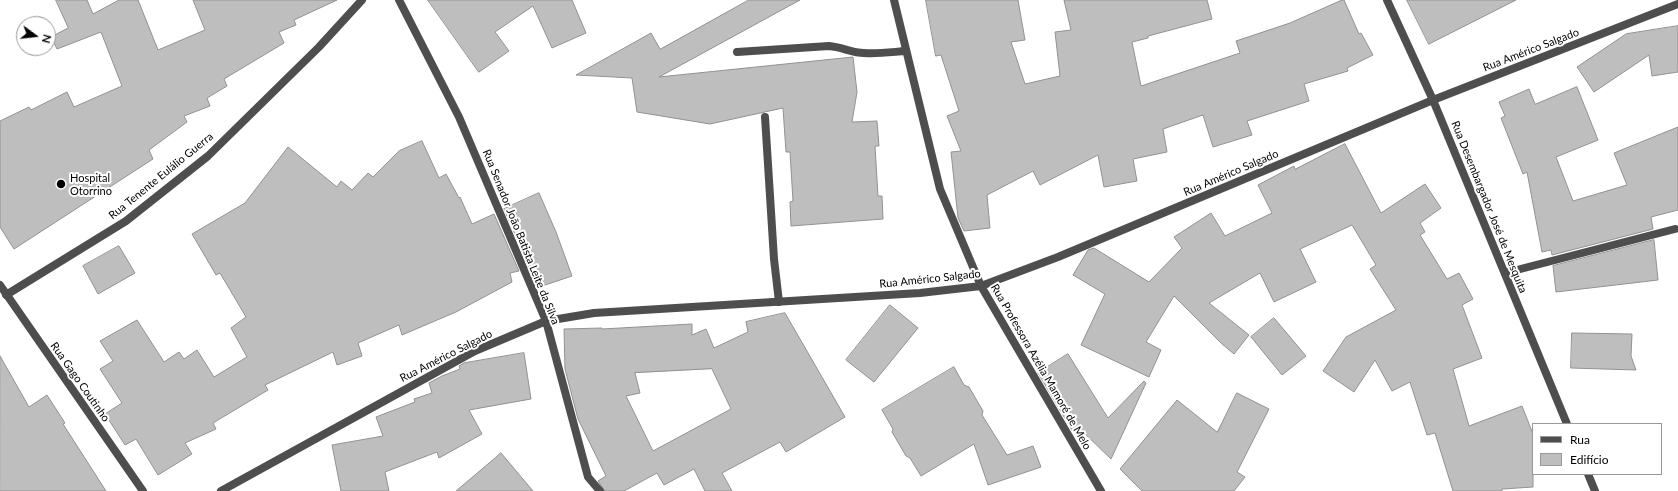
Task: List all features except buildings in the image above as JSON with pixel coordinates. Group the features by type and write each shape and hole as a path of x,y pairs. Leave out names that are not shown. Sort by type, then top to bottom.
{"street":[{"name":"Rua Tenente Eulálio Guerra","path":"6,295 126,222 208,156 319,47 362,0"},
{"name":"Rua Senador João Batista Leite da Silva","path":"399,0 459,117 546,321 588,477 600,491"},
{"name":"Rua Professora Azélia Mamoré de Melo","path":"894,0 940,189 981,286 1101,491"},
{"name":"Rua Desembargador José de Mesquita","path":"1387,0 1433,100 1567,423"},
{"name":"Rua Américo Salgado","path":"221,491 475,351 546,321 594,313 920,293 981,286 1058,257 1433,100 1678,4"},
{"path":"737,52 829,46 840,46 852,52 864,54 906,51"},
{"path":"765,117 774,259 779,302"},
{"path":"1505,273 1675,230"},
{"name":"Rua Gago Coutinho","path":"0,285 143,491"},
{"path":"1588,475 1595,491"}],"place":[{"name":"Hospital Otorrino","path":"61,184"}]}
